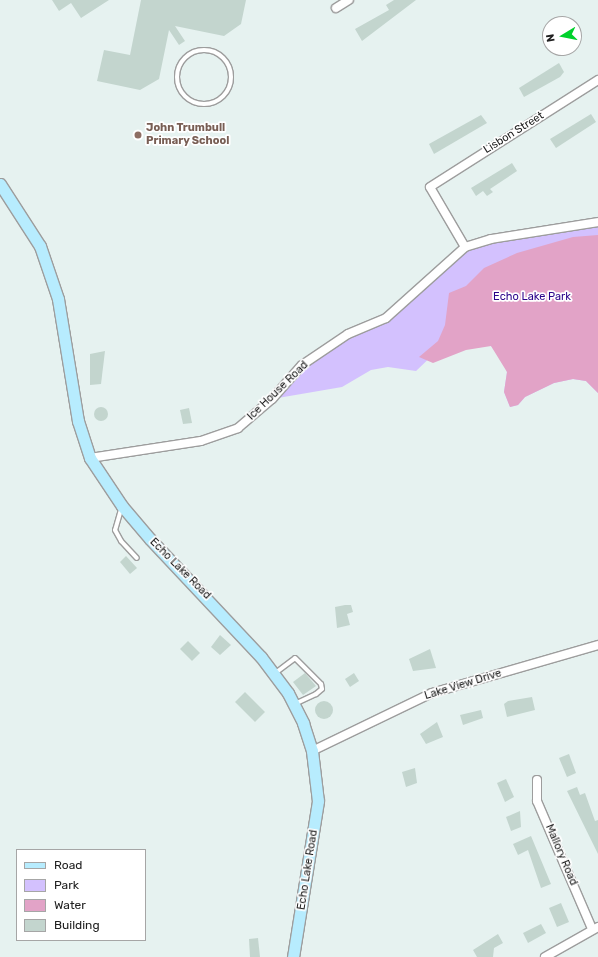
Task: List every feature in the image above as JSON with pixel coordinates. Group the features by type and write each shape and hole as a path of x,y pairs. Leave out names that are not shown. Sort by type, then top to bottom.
{"main road":[{"name":"Echo Lake Road","path":"0,184 40,246 58,299 78,421 90,458 122,506 218,608 274,674 294,704 312,751 318,801 294,957"}],"street":[{"path":"336,8 349,0"},
{"name":"Lisbon Street","path":"465,247 430,187 598,80"},
{"name":"Ice House Road","path":"90,458 201,441 238,428 272,399 302,365 348,334 386,318 465,247 506,236 598,222"},
{"name":"Lake View Drive","path":"312,751 432,693 598,645"},
{"name":"Mallory Road","path":"537,780 537,801 595,928"},
{"path":"545,957 595,928"}],"lane":[{"path":"206,50 214,52 227,64 229,86 214,102 197,103 182,93 178,72 189,54 206,50"},
{"path":"122,506 115,530 121,542 138,558"},
{"path":"274,674 295,658 321,684 322,689 316,694 294,704"}],"green space":[{"name":"Echo Lake Park","path":"598,222 598,393 586,381 573,379 554,383 525,397 518,405 510,407 504,392 507,372 502,360 491,346 482,345 438,350 416,371 388,367 371,370 342,387 272,399 302,365 348,334 386,318 465,247"}],"water":[{"name":"Echo Lake Park","path":"598,235 598,393 586,381 573,379 554,383 525,397 518,405 510,407 504,392 507,372 491,346 466,350 433,363 419,357 438,341 445,325 449,293 466,286 484,268 517,253 573,237"}],"building":[{"path":"52,0 109,0 81,18 71,3 59,11"},
{"path":"141,0 246,0 241,24 224,36 175,26 185,41 179,45 169,30 159,79 140,90 97,81 104,50 130,55"},
{"path":"394,0 416,0 362,41 355,29 389,10 386,5"},
{"path":"559,63 564,72 560,77 524,97 519,88"},
{"path":"591,114 596,122 556,148 550,139"},
{"path":"481,115 487,123 434,154 429,144"},
{"path":"512,163 517,171 490,189 493,192 487,196 483,191 476,196 471,188"},
{"path":"105,351 101,384 90,385 90,354"},
{"path":"101,407 106,409 108,414 106,419 101,421 96,419 94,414 96,409"},
{"path":"189,408 192,423 183,424 180,410"},
{"path":"126,556 137,568 130,574 120,562"},
{"path":"351,605 353,612 347,614 350,625 337,628 335,607"},
{"path":"220,635 231,645 220,655 211,647"},
{"path":"188,641 200,653 192,661 180,649"},
{"path":"430,649 436,668 413,671 409,659"},
{"path":"305,673 316,686 303,695 293,682"},
{"path":"354,673 359,681 350,687 345,679"},
{"path":"245,692 265,712 255,722 235,702"},
{"path":"532,697 535,710 507,717 504,704 508,701"},
{"path":"320,701 328,701 333,706 331,717 328,719 320,719 315,714 315,706"},
{"path":"481,710 483,718 463,725 460,715"},
{"path":"437,722 443,737 426,744 420,734"},
{"path":"569,754 576,773 567,777 559,758"},
{"path":"415,768 417,783 406,787 402,772"},
{"path":"506,779 514,797 505,802 497,783"},
{"path":"577,787 580,795 585,793 595,821 598,820 598,854 567,791"},
{"path":"520,811 521,827 511,831 506,817"},
{"path":"531,836 551,884 541,888 528,850 518,855 513,844"},
{"path":"561,903 569,922 557,927 549,908"},
{"path":"541,924 546,933 528,943 523,933"},
{"path":"498,934 503,943 494,948 493,957 477,957 473,950"},
{"path":"258,938 260,957 250,957 249,939"}],"place":[{"name":"John Trumbull Primary School","path":"138,135"}]}
